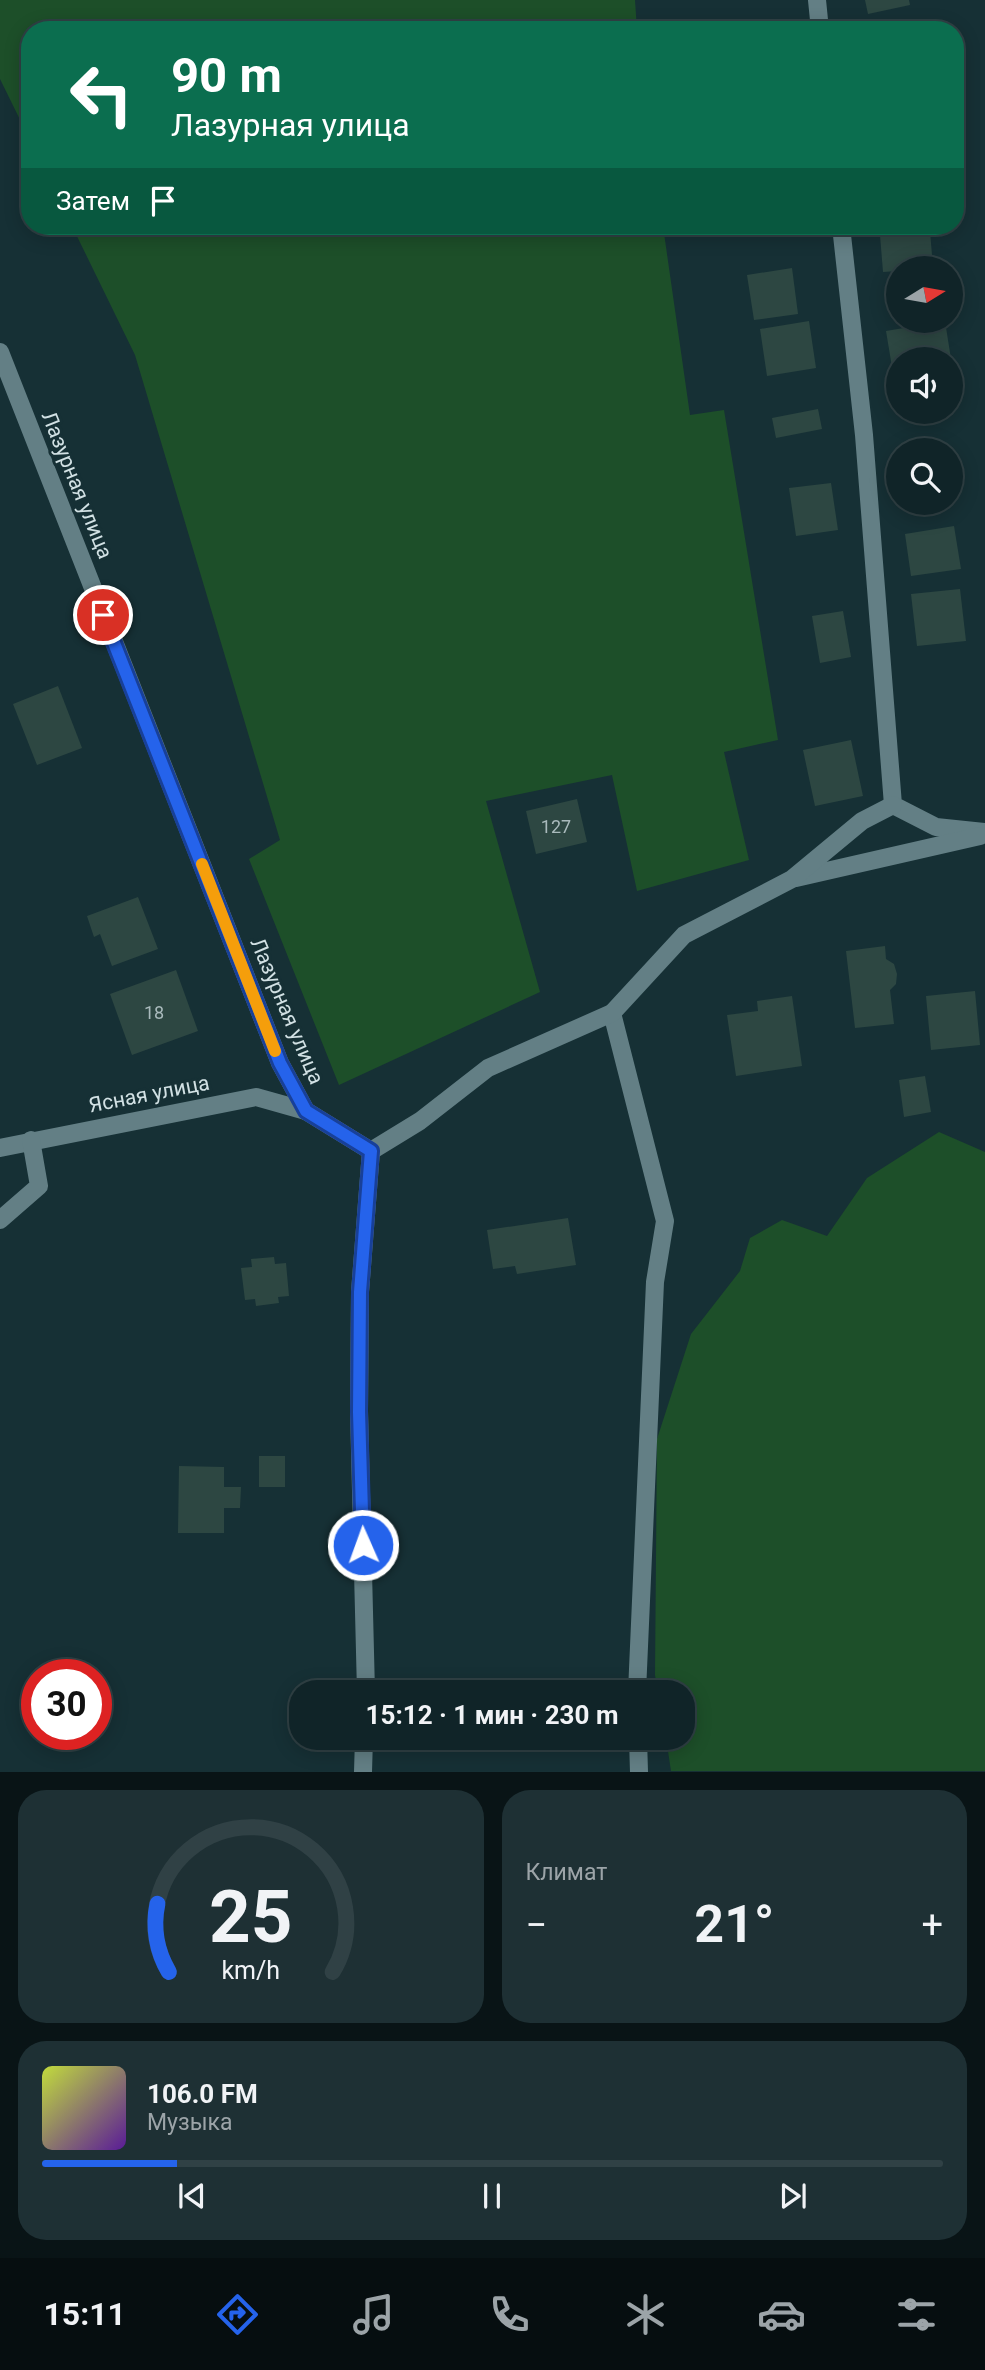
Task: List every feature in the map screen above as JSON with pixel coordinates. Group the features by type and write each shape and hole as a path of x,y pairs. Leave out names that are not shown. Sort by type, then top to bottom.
{"street":[{"path":"817,0 819,21"},
{"path":"842,235 864,435 893,805"},
{"name":"Лазурная улица","path":"0,352 280,1063 306,1111 371,1151"},
{"path":"893,805 936,827 985,834"},
{"path":"366,1680 359,1412 360,1305 371,1151 420,1121 488,1069 612,1013 684,935 792,879 862,821 893,805"},
{"path":"792,879 985,834"},
{"path":"612,1013 665,1221 655,1282 638,1680"},
{"name":"Ясная улица","path":"0,1148 256,1097 306,1111"},
{"path":"0,1220 39,1186 31,1140"},
{"path":"363,1772 364,1750"},
{"path":"638,1750 639,1772"}],"green space":[{"path":"0,0 635,0 636,21 21,21 21,122 0,79"},
{"path":"76,235 664,235 690,415 724,410 778,740 724,752 749,860 637,891 612,775 486,801 540,992 339,1085 249,859 280,840 135,355"},
{"path":"939,1132 985,1152 985,1771 671,1771 668,1750 695,1750 695,1680 656,1680 655,1675 657,1439 691,1334 740,1271 750,1238 782,1220 827,1236 867,1178"}],"building":[{"path":"865,0 909,0 910,5 868,14"},
{"path":"880,235 930,235 932,256 886,256 886,272 883,272"},
{"path":"792,268 798,314 754,320 747,275"},
{"path":"809,321 816,368 767,376 760,329"},
{"path":"886,333 947,333 949,347 889,347"},
{"path":"818,409 822,429 776,438 772,418"},
{"path":"831,483 838,530 796,536 789,488"},
{"path":"954,526 961,569 911,576 905,534"},
{"path":"960,589 966,641 917,646 911,594"},
{"path":"843,611 851,657 820,663 812,616"},
{"path":"58,686 82,748 37,765 13,704"},
{"path":"851,740 863,796 815,806 803,750"},
{"path":"577,799 587,842 536,854 526,811"},
{"path":"138,897 158,949 112,966 100,934 94,937 87,916"},
{"path":"885,946 886,959 894,964 897,974 896,984 890,990 894,1024 855,1028 846,951"},
{"path":"176,970 198,1031 132,1055 110,994"},
{"path":"975,991 980,1045 931,1050 926,996"},
{"path":"792,996 802,1066 736,1076 727,1015 758,1011 757,1001"},
{"path":"925,1076 931,1112 904,1117 899,1080"},
{"path":"568,1218 576,1265 517,1274 515,1266 493,1269 487,1230"},
{"path":"274,1257 275,1264 286,1263 289,1296 278,1297 279,1303 256,1306 255,1299 245,1300 241,1268 252,1267 251,1259"},
{"path":"259,1456 285,1456 285,1487 259,1487"},
{"path":"179,1466 224,1467 224,1487 241,1487 240,1508 224,1508 224,1533 178,1533"}],"slow traffic":[{"path":"202,864 275,1051"}],"route":[{"path":"103,615 280,1063 306,1111 371,1151 360,1292 359,1412 363,1545"}]}
